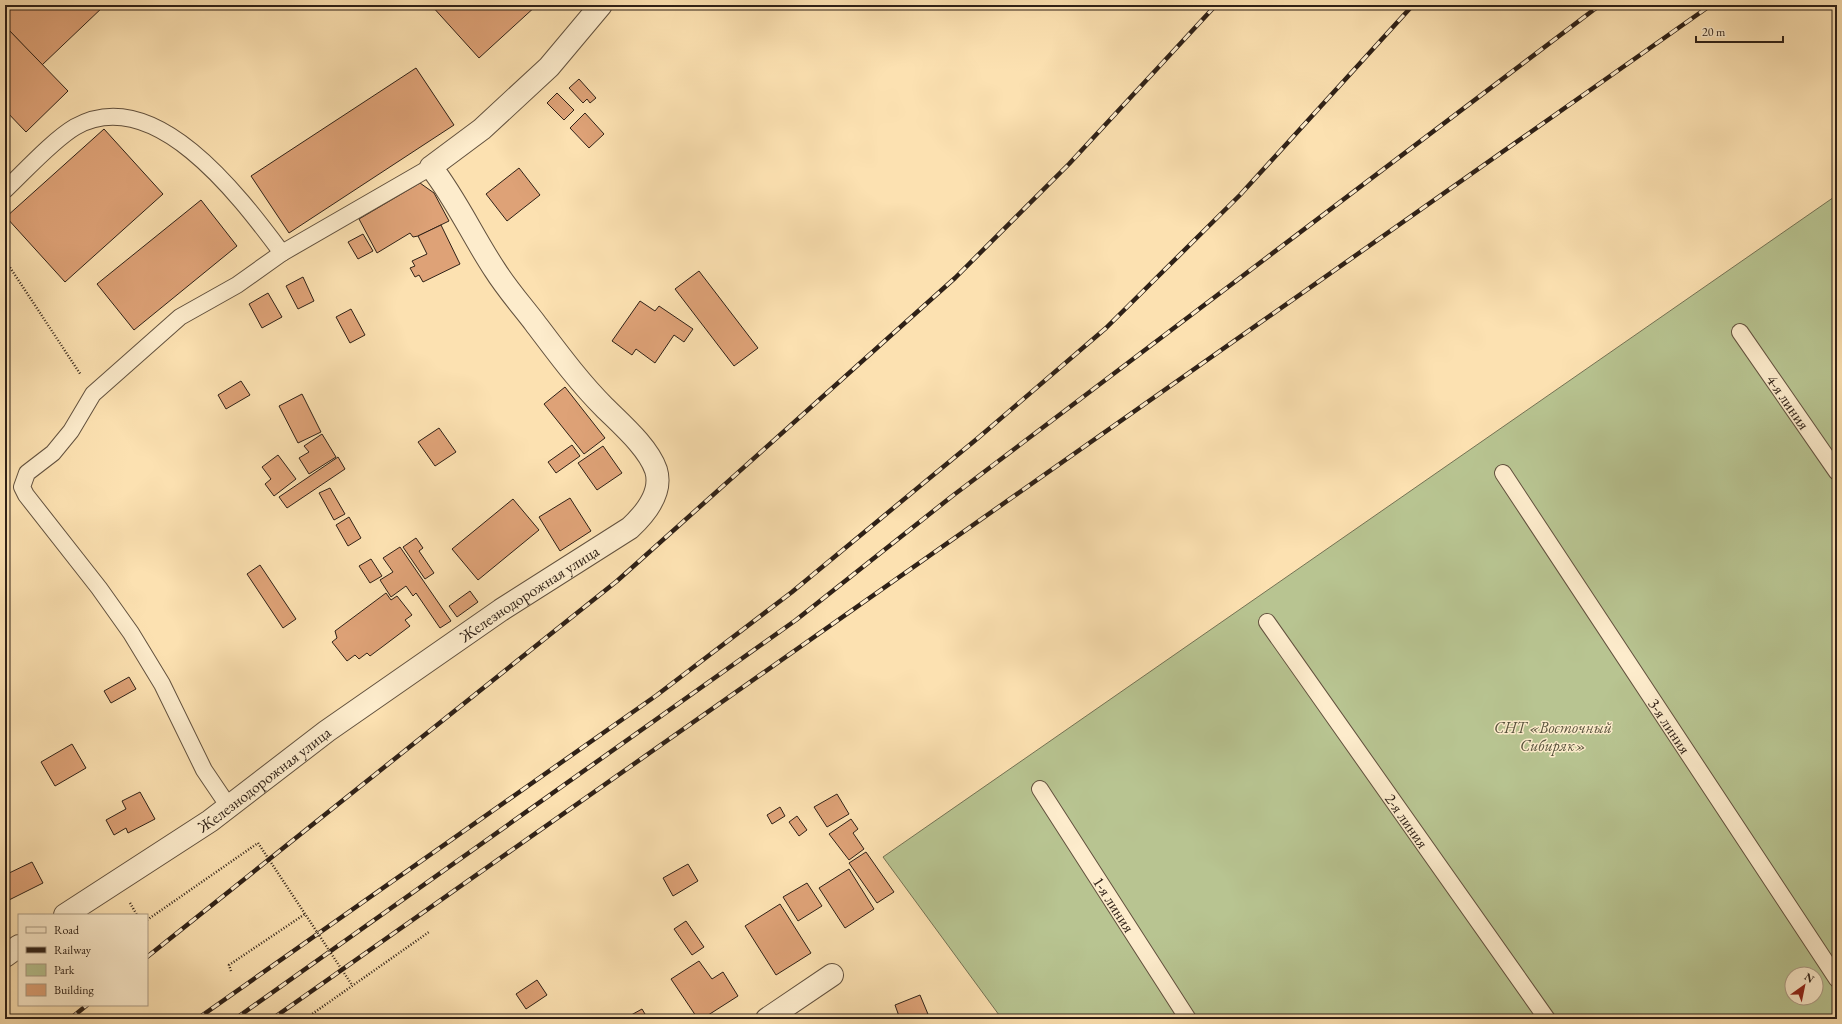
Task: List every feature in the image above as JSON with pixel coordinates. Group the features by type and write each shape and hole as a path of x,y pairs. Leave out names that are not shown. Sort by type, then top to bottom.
{"street":[{"path":"431,168 482,129 550,67 601,5"},
{"name":"Железнодорожная улица","path":"67,914 229,807 346,718 501,610 630,528 641,518 655,495 657,483 656,470 650,459 624,426 583,383 496,272 444,184 431,168"},
{"path":"5,956 18,947"},
{"path":"767,1019 832,975"}],"lane":[{"path":"5,190 74,128 94,119 109,117 131,119 159,128 182,144 236,195 257,219 282,253"},
{"path":"229,807 204,770 162,684 131,633 99,588 23,491 23,480 27,473 53,453 71,431 93,394 180,317 237,285 282,253 431,168"},
{"name":"4-я линия","path":"1740,332 1837,472"},
{"name":"3-я линия","path":"1503,474 1837,979"},
{"name":"2-я линия","path":"1267,622 1547,1019"},
{"name":"1-я линия","path":"1040,789 1188,1019"}],"path":[{"path":"5,260 93,394"},
{"path":"148,919 258,843 352,985"},
{"path":"230,971 229,965 305,914"},
{"path":"305,1019 429,932"}],"green space":[{"name":"СНТ «Восточный Сибиряк»","path":"1837,195 1837,1019 1002,1019 883,857"}],"building":[{"path":"5,5 105,5 42,65 5,26"},
{"path":"431,5 537,5 479,58"},
{"path":"5,26 68,91 26,132 5,110"},
{"path":"416,68 454,125 289,233 251,176"},
{"path":"579,79 596,98 590,103 587,99 583,103 569,88"},
{"path":"557,93 574,110 564,120 547,103"},
{"path":"585,113 604,134 589,148 570,128"},
{"path":"104,129 163,194 65,282 6,217"},
{"path":"519,168 540,195 507,221 486,194"},
{"path":"420,183 434,193 449,221 418,236 413,237 410,233 377,253 359,219"},
{"path":"201,200 237,246 134,330 97,284"},
{"path":"441,225 460,264 423,282 419,275 415,277 410,268 415,266 412,261 427,254 418,236"},
{"path":"363,234 373,251 358,259 348,242"},
{"path":"699,271 758,348 734,366 675,289"},
{"path":"303,277 314,301 298,309 286,286"},
{"path":"268,293 282,317 262,328 249,304"},
{"path":"640,301 655,311 659,306 693,329 684,342 674,335 655,363 636,349 632,355 612,341"},
{"path":"351,309 365,335 350,343 336,317"},
{"path":"241,381 250,395 226,409 218,395"},
{"path":"565,387 605,438 584,454 544,404"},
{"path":"302,394 321,432 298,443 279,406"},
{"path":"439,428 456,452 435,466 418,442"},
{"path":"322,434 336,457 309,474 299,458 309,452 304,446"},
{"path":"572,445 580,456 556,473 548,462"},
{"path":"603,446 622,473 597,490 578,463"},
{"path":"278,455 296,479 274,496 265,484 271,479 262,467"},
{"path":"338,457 345,469 287,508 279,497"},
{"path":"330,488 345,514 334,520 319,493"},
{"path":"570,498 591,531 560,551 539,517"},
{"path":"513,499 539,530 478,580 452,549"},
{"path":"349,517 361,538 348,546 336,525"},
{"path":"416,538 423,548 419,551 434,573 425,579 403,547"},
{"path":"400,547 451,621 440,628 416,593 413,596 406,586 391,597 380,580 393,572 383,558"},
{"path":"371,559 382,576 370,583 359,566"},
{"path":"260,565 296,619 283,628 247,574"},
{"path":"470,591 478,602 457,617 449,606"},
{"path":"386,593 391,600 397,596 412,615 405,620 410,626 370,656 367,653 359,659 355,655 347,661 332,642 337,638 335,631"},
{"path":"129,677 136,689 111,703 104,691"},
{"path":"72,744 86,768 55,786 41,762"},
{"path":"140,792 155,819 128,833 126,828 114,835 106,820 126,809 122,801"},
{"path":"837,794 849,814 827,827 814,807"},
{"path":"780,807 785,816 772,824 767,815"},
{"path":"797,816 807,830 799,836 789,822"},
{"path":"851,819 858,829 853,833 864,849 849,860 829,834"},
{"path":"866,852 894,892 877,903 849,863"},
{"path":"32,862 43,883 5,902 5,875"},
{"path":"688,864 698,881 673,896 663,878"},
{"path":"849,869 874,909 845,928 819,888"},
{"path":"807,883 822,906 798,921 783,897"},
{"path":"780,904 811,953 776,975 745,926"},
{"path":"686,921 704,947 692,955 674,929"},
{"path":"699,961 712,979 723,972 738,996 702,1019 698,1019 671,979"},
{"path":"537,980 547,995 526,1009 516,994"},
{"path":"920,995 930,1019 900,1019 895,1005"},
{"path":"642,1009 648,1019 624,1019"}],"railway":[{"path":"148,956 617,581 955,278 1069,164 1216,5"},
{"path":"197,1019 657,695 792,592 978,438 1106,328 1240,195 1413,5"},
{"path":"235,1019 796,620 951,497 1600,5"},
{"path":"272,1019 1711,5"},
{"path":"70,1019 86,1006"}]}
